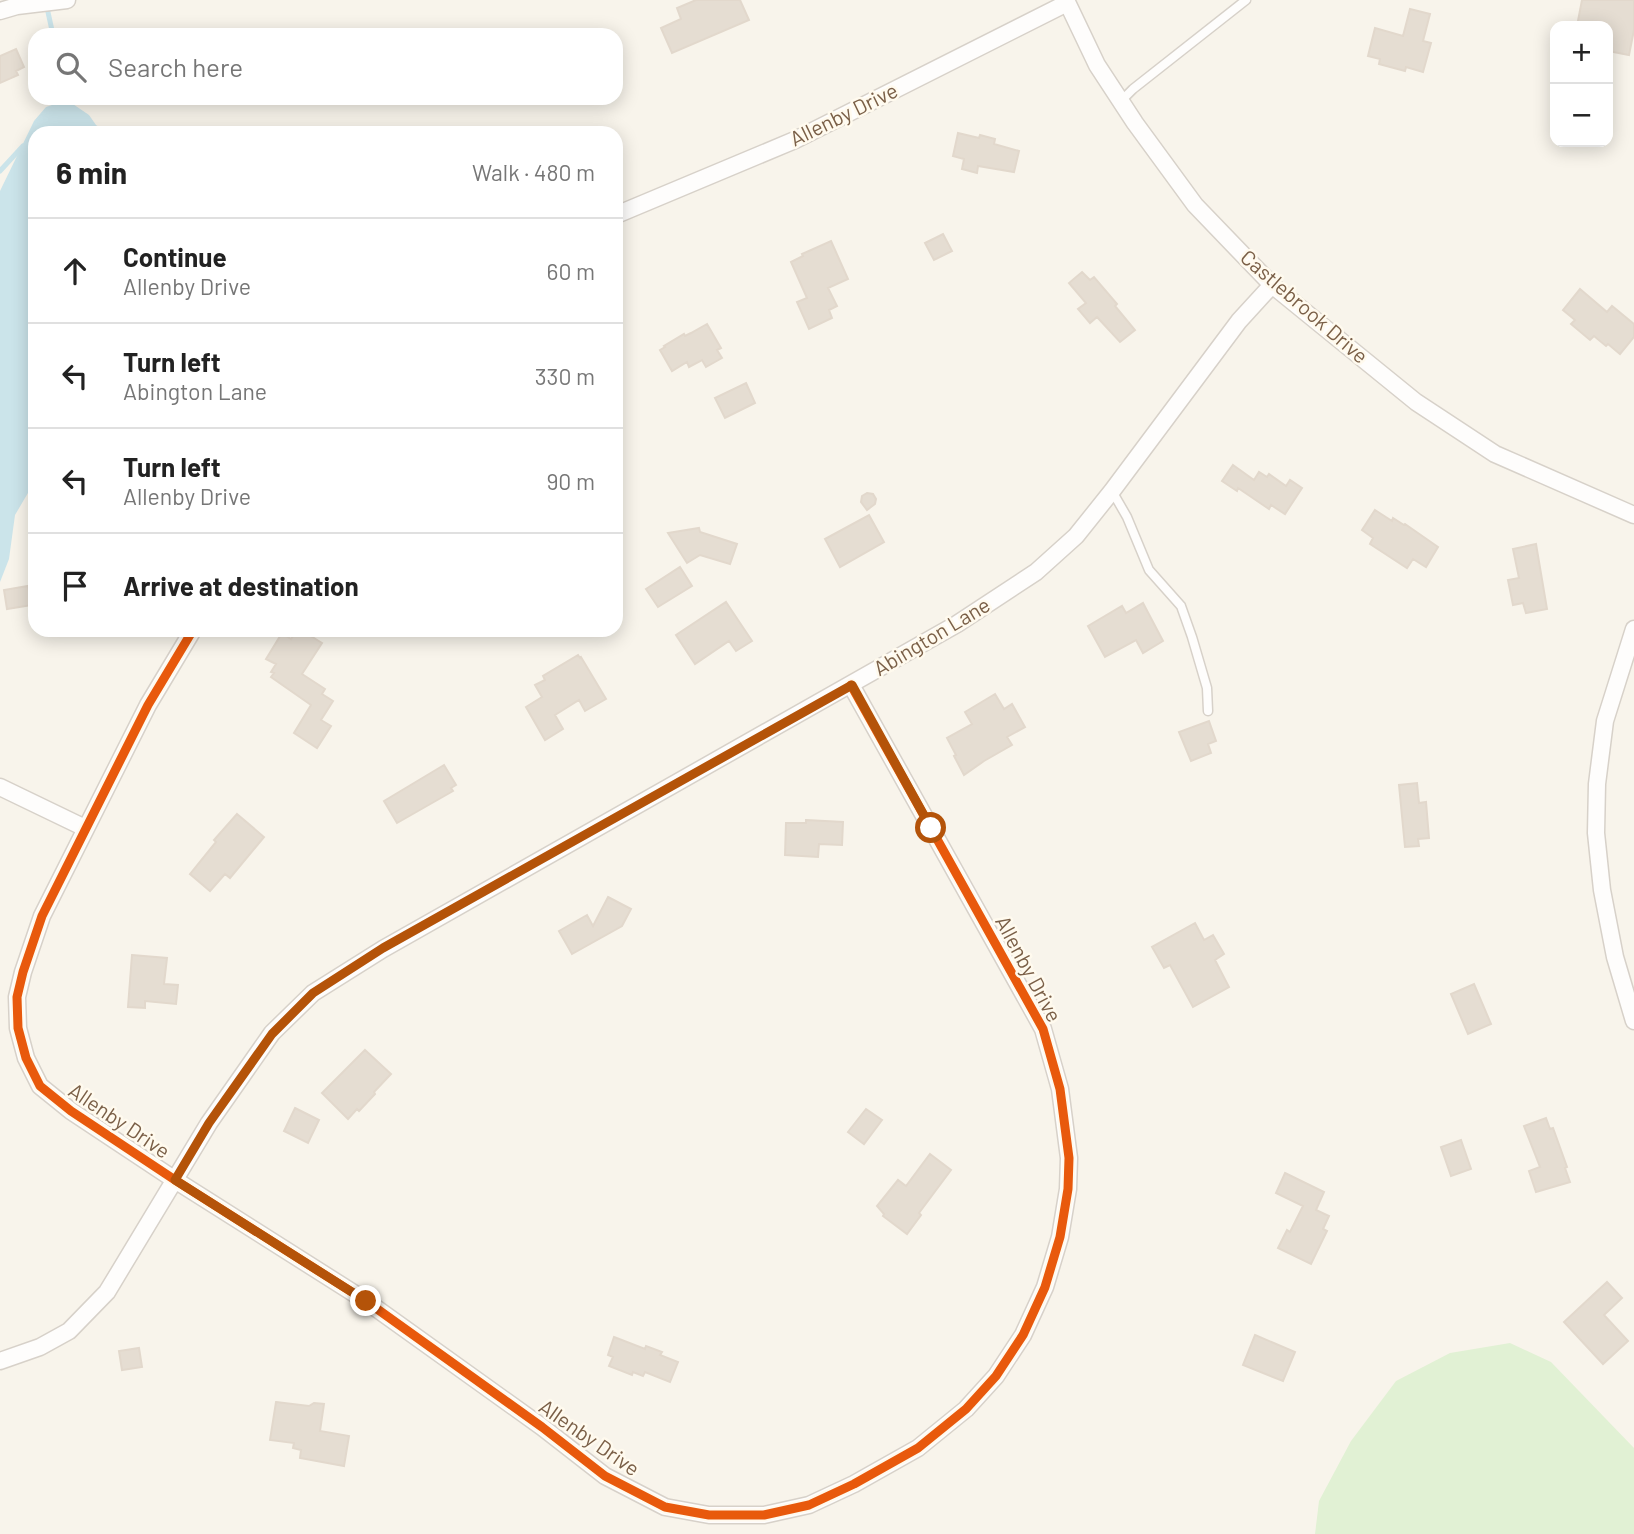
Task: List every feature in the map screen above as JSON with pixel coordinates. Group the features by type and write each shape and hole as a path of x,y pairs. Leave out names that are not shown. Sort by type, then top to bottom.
{"street":[{"path":"0,11 17,6 67,0"},
{"name":"Castlebrook Drive","path":"1066,2 1097,65 1120,102 1195,205 1272,285 1416,402 1495,454 1634,515"},
{"name":"Allenby Drive","path":"623,212 795,140 1066,2"},
{"name":"Abington Lane","path":"0,1361 40,1347 69,1331 107,1292 209,1123 272,1034 313,993 383,948 957,624 1036,572 1076,536 1239,321 1272,285"},
{"path":"1634,629 1605,721 1597,784 1596,834 1602,890 1615,957 1634,1021"},
{"name":"Allenby Drive","path":"189,637 148,705 42,916 17,997 18,1028 26,1058 40,1086 71,1111 175,1180 366,1301 542,1427 605,1476 665,1507 709,1515 764,1515 809,1505 855,1484 918,1448 966,1409 996,1376 1023,1335 1045,1287 1060,1237 1068,1189 1069,1158 1060,1089 1043,1029 852,685"},
{"path":"0,787 85,828"}],"lane":[{"path":"1120,102 1246,0"},
{"path":"1112,491 1127,517 1149,570 1181,606 1207,688 1208,710"}],"green space":[{"path":"1510,1343 1551,1362 1634,1448 1634,1534 1315,1534 1319,1501 1351,1441 1396,1381 1450,1353"}],"water":[{"path":"74,105 89,115 97,126 32,126 46,107"},
{"path":"28,133 28,493 15,515 9,559 0,582 0,191"}],"building":[{"path":"696,0 740,0 749,20 672,53 661,28 681,19 677,8"},
{"path":"1582,0 1634,0 1634,30 1629,55 1613,52 1613,21 1578,21"},
{"path":"1410,9 1430,14 1423,41 1431,43 1423,72 1406,67 1405,71 1379,64 1380,59 1368,56 1375,28 1403,36"},
{"path":"16,49 24,67 16,71 18,75 0,83 0,56"},
{"path":"958,133 995,139 994,144 1019,151 1014,172 978,166 977,173 962,169 964,159 953,156"},
{"path":"943,234 952,251 934,260 925,243"},
{"path":"831,241 848,279 828,288 837,306 829,310 832,318 809,329 797,302 807,298 791,262"},
{"path":"1082,272 1090,280 1094,277 1135,330 1120,342 1097,317 1090,323 1078,309 1086,303 1069,283"},
{"path":"1580,289 1607,312 1612,306 1634,324 1634,337 1620,354 1594,336 1590,340 1571,324 1575,320 1563,310"},
{"path":"707,324 721,348 717,350 722,358 706,367 702,360 689,367 687,362 672,371 660,350 684,334 685,336"},
{"path":"746,383 755,403 725,418 715,398"},
{"path":"1233,465 1254,480 1259,472 1267,477 1269,474 1286,486 1290,480 1302,488 1285,514 1271,505 1269,509 1238,488 1237,491 1222,481"},
{"path":"873,494 876,499 875,504 867,510 861,502 862,496"},
{"path":"1375,510 1392,521 1393,518 1405,524 1438,547 1426,567 1413,559 1407,568 1370,544 1373,538 1362,530"},
{"path":"869,515 884,542 840,567 825,539"},
{"path":"699,528 700,532 737,544 730,564 700,555 687,563 668,533"},
{"path":"1536,544 1547,609 1526,613 1523,603 1513,605 1508,580 1519,578 1513,549"},
{"path":"680,567 692,586 658,607 646,589"},
{"path":"28,586 28,606 7,609 4,590"},
{"path":"726,602 752,641 736,651 729,641 695,664 676,635"},
{"path":"1143,603 1163,641 1143,653 1136,640 1105,657 1088,626 1122,606 1126,613"},
{"path":"280,637 312,637 322,643 302,674 325,689 322,694 333,701 321,720 331,726 317,748 294,733 311,705 271,677 276,664 266,659"},
{"path":"578,655 606,699 585,711 579,700 555,715 563,729 545,740 526,707 542,697 535,685 545,680 543,676"},
{"path":"995,694 1004,709 1012,704 1025,727 1007,737 1012,745 964,775 947,738 972,724 965,712"},
{"path":"1209,721 1216,741 1208,744 1211,753 1191,761 1179,732"},
{"path":"444,765 456,785 451,788 453,791 397,823 384,801"},
{"path":"1417,783 1419,803 1426,802 1429,838 1418,839 1419,846 1405,847 1399,785"},
{"path":"237,814 264,837 230,878 225,874 210,891 190,874"},
{"path":"806,820 843,822 842,845 819,844 818,857 785,855 786,823 806,823"},
{"path":"608,897 631,909 622,926 572,954 559,931 587,915 593,926"},
{"path":"1195,923 1204,940 1213,935 1224,954 1215,960 1229,987 1193,1007 1170,965 1164,968 1152,947"},
{"path":"132,955 167,958 164,984 178,985 176,1004 145,1001 145,1008 128,1007"},
{"path":"1474,984 1491,1024 1468,1034 1451,994"},
{"path":"365,1050 391,1074 359,1111 357,1109 348,1119 322,1093"},
{"path":"295,1108 319,1120 308,1143 284,1131"},
{"path":"866,1109 882,1120 864,1144 848,1132"},
{"path":"1546,1118 1550,1129 1553,1128 1570,1182 1536,1192 1529,1171 1540,1167 1524,1126"},
{"path":"1461,1140 1471,1169 1451,1176 1441,1147"},
{"path":"930,1154 951,1170 907,1234 883,1216 877,1206 898,1180 906,1186"},
{"path":"1285,1173 1324,1192 1316,1210 1329,1216 1323,1229 1327,1231 1311,1264 1278,1248 1287,1230 1290,1232 1303,1206 1276,1193"},
{"path":"1607,1282 1622,1298 1604,1315 1628,1341 1603,1364 1564,1322"},
{"path":"1255,1335 1295,1352 1283,1381 1243,1365"},
{"path":"614,1337 645,1349 646,1346 662,1352 660,1355 678,1362 670,1382 645,1372 643,1376 633,1372 632,1375 609,1366 613,1357 608,1355"},
{"path":"139,1348 142,1367 122,1370 119,1351"},
{"path":"276,1402 309,1406 314,1403 324,1404 320,1431 349,1436 344,1466 300,1458 301,1450 293,1448 294,1443 270,1440"}],"waterway":[{"path":"46,3 51,28"},
{"path":"0,171 23,146"}],"cycle path":[{"path":"189,637 148,705 42,916 23,972 17,997 18,1028 26,1058 40,1086 71,1111 175,1180 366,1301 542,1427 605,1476 665,1507 709,1515 764,1515 809,1505 854,1484 918,1448 966,1409 996,1376 1023,1335 1045,1287 1060,1237 1068,1189 1069,1158 1060,1089 1043,1029 851,685"}],"route":[{"path":"366,1301 175,1180 209,1123 272,1034 313,993 383,948 852,685 931,828"}]}
